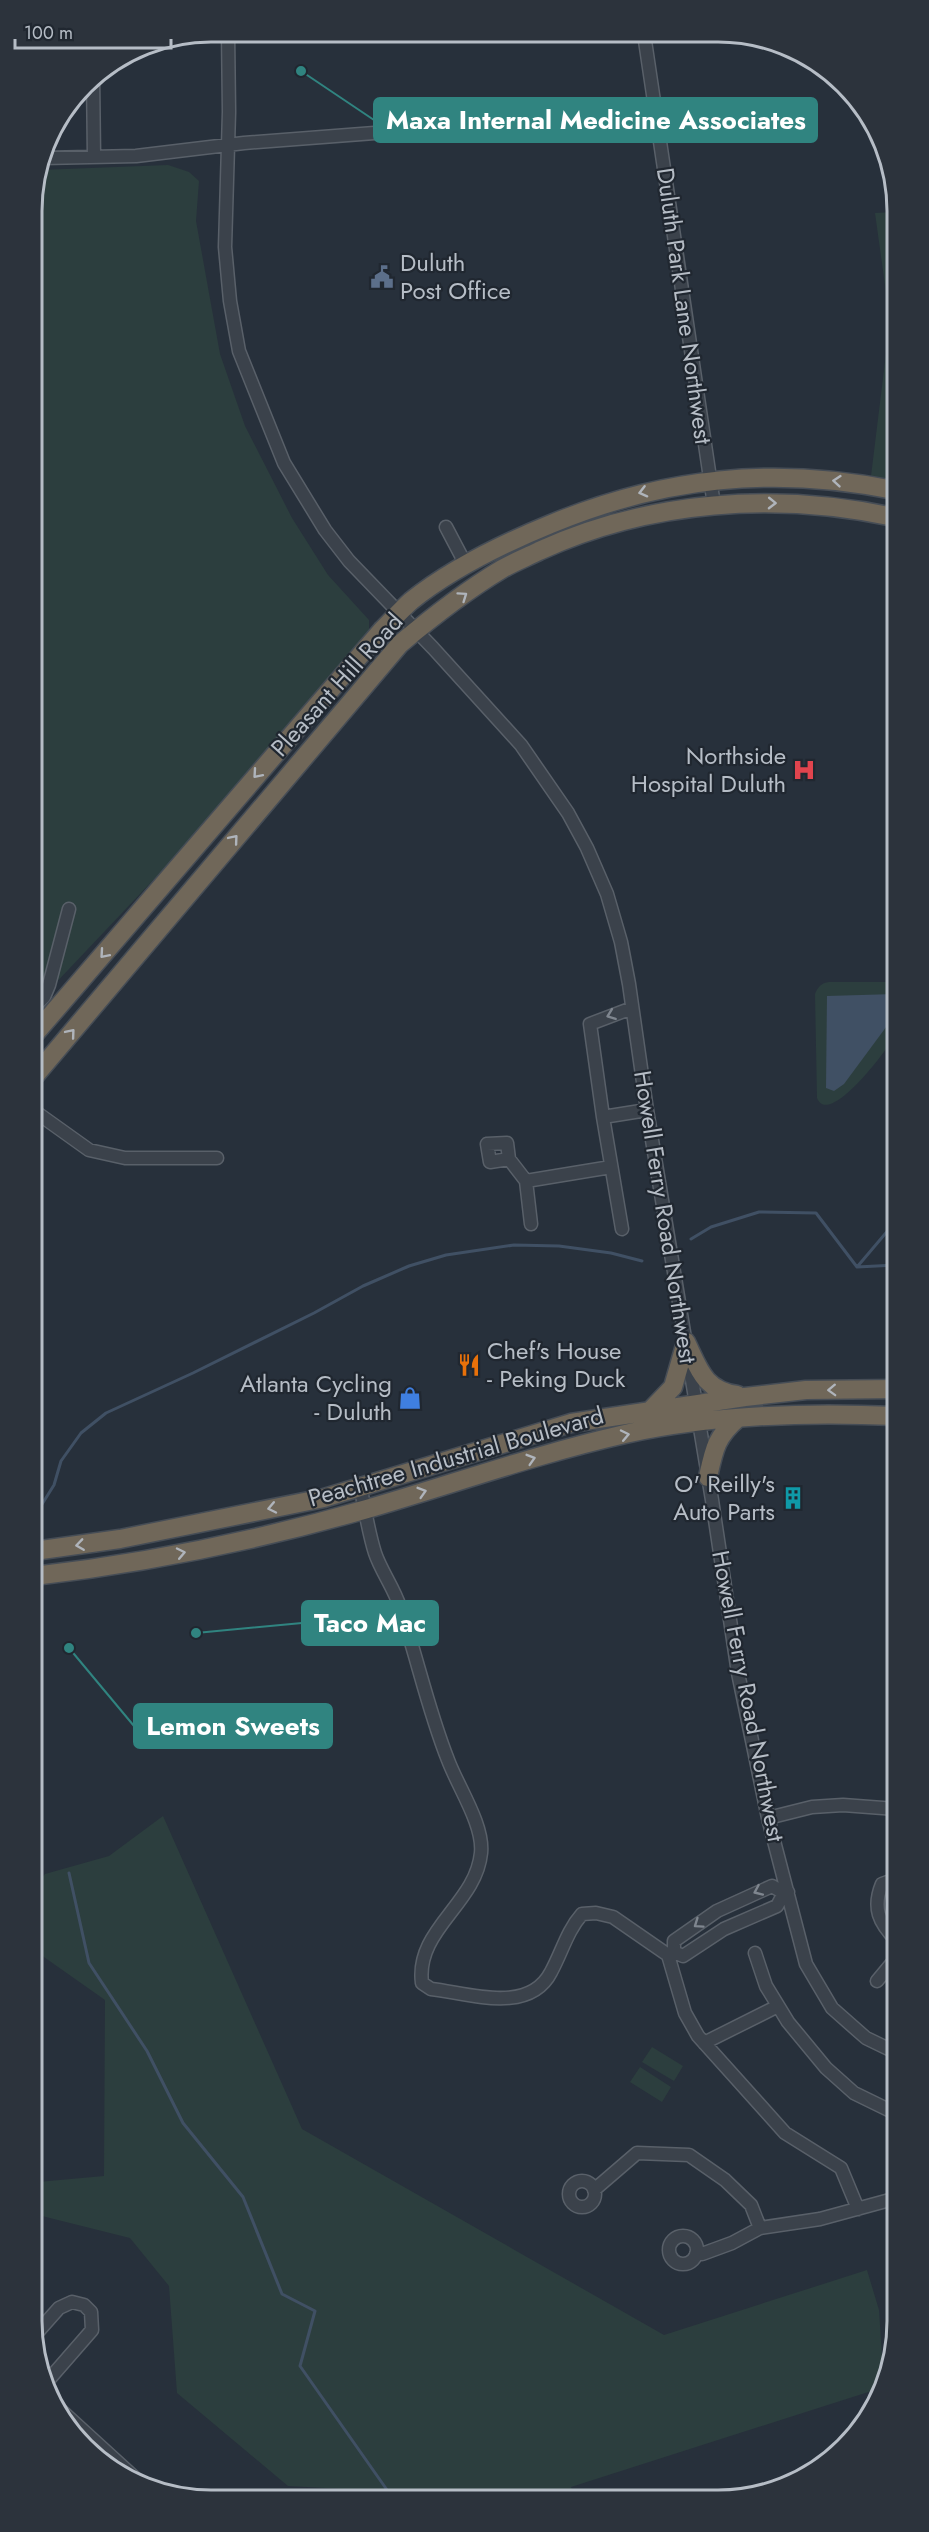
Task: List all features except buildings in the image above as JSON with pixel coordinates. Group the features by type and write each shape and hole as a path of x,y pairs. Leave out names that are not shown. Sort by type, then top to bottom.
{"highway":[{"name":"Pleasant Hill Road","path":"42,1025 363,650 411,601 466,565 524,535 594,506 650,490 709,480 745,477 798,477 855,482 887,489"},
{"name":"Pleasant Hill Road","path":"42,1066 400,644 503,568 561,541 598,527 630,519 714,505 800,504 854,509 887,516"},
{"path":"686,1342 703,1377 712,1386 724,1393 745,1397"},
{"path":"651,1410 673,1387 686,1342"},
{"name":"Peachtree Industrial Boulevard","path":"42,1550 180,1527 324,1498 571,1423 806,1390 887,1389"},
{"name":"Peachtree Industrial Boulevard","path":"42,1575 159,1558 366,1510 568,1448 627,1434 698,1423 778,1415 887,1416"},
{"path":"708,1477 714,1447 726,1428 738,1418"}],"street":[{"name":"Howell Ferry Road Northwest","path":"228,42 225,247 230,300 239,351 284,463 325,530 349,561 507,729 552,788 587,848 608,894 621,942 738,1673 768,1818 806,1964 832,2008 866,2038 887,2047"},
{"name":"Duluth Park Lane Northwest","path":"645,42 714,505"},
{"path":"93,89 94,157"},
{"path":"51,158 136,156 227,145 655,109"},
{"path":"446,527 466,565"},
{"path":"42,999 49,985 69,909"},
{"path":"622,1228 590,1024 632,1008"},
{"path":"603,1117 647,1110"},
{"path":"42,1116 89,1150 125,1158 217,1158"},
{"path":"509,1159 526,1181 531,1224"},
{"path":"526,1181 611,1167"},
{"path":"360,1486 375,1554 399,1604 447,1758 479,1831 481,1854 474,1877 462,1898 432,1936 420,1970 422,1983 431,1989 498,2000 519,1997 549,1976 567,1936 582,1914 596,1913 613,1917 671,1954 683,1956 724,1929 777,1906 786,1892 772,1886 717,1911 674,1941 671,1954 685,2013 704,2043 785,2133 841,2168 858,2209"},
{"path":"768,1818 812,1807 843,1804 887,1808"},
{"path":"887,1882 882,1884 876,1899 879,1915 887,1929"},
{"path":"732,1903 741,1920"},
{"path":"755,1953 766,1986 778,2006 788,2022 826,2068 854,2093 887,2109"},
{"path":"877,1981 887,1969"},
{"path":"704,2043 778,2006"},
{"path":"594,2190 637,2153 689,2155 724,2180 751,2205 760,2228"},
{"path":"696,2254 732,2243 760,2228 820,2219 887,2201"},
{"path":"42,2327 59,2308 72,2302 84,2305 92,2312 92,2330 52,2376"},
{"path":"80,2428 119,2463"}],"shaded area":[{"path":"168,165 189,172 199,181 196,221 220,354 245,426 292,518 328,575 369,620 369,635 228,801 42,997 42,200 47,170"},
{"path":"887,212 887,299 875,213"},
{"path":"887,345 887,479 871,476"},
{"path":"887,982 887,1047 870,1070 845,1095 833,1103 823,1105 817,1098 815,994 822,984"},
{"path":"163,1816 302,2129 664,2335 867,2270 879,2310 882,2360 872,2391 571,2487 572,2490 362,2490 288,2486 177,2393 169,2286 130,2238 42,2216 42,2182 104,2176 105,2000 42,1956 42,1878 45,1874 109,1856"},
{"path":"652,2047 683,2066 674,2081 642,2062"},
{"path":"640,2067 671,2087 662,2102 630,2082"}],"water":[{"path":"887,994 887,1026 844,1084 834,1091 826,1088 827,996"}],"waterway":[{"path":"691,1239 711,1227 759,1212 816,1213 857,1267"},
{"path":"857,1267 887,1232"},
{"path":"42,1504 54,1485 61,1461 81,1433 106,1413 193,1373 363,1286 409,1266 446,1255 514,1245 559,1246 611,1253 642,1261"},
{"path":"857,1267 887,1265"},
{"path":"69,1873 89,1963 147,2051 183,2123 243,2197 282,2294 315,2311 300,2366 387,2490"}],"place":[{"name":"Maxa Internal Medicine Associates","path":"301,71"},
{"name":"Duluth Post Office","path":"382,277"},
{"name":"Northside Hospital Duluth","path":"804,770"},
{"name":"Chef's House - Peking Duck","path":"469,1365"},
{"name":"Atlanta Cycling - Duluth","path":"410,1398"},
{"name":"O' Reilly's Auto Parts","path":"793,1498"},
{"name":"Taco Mac","path":"196,1633"},
{"name":"Lemon Sweets","path":"69,1648"}]}
